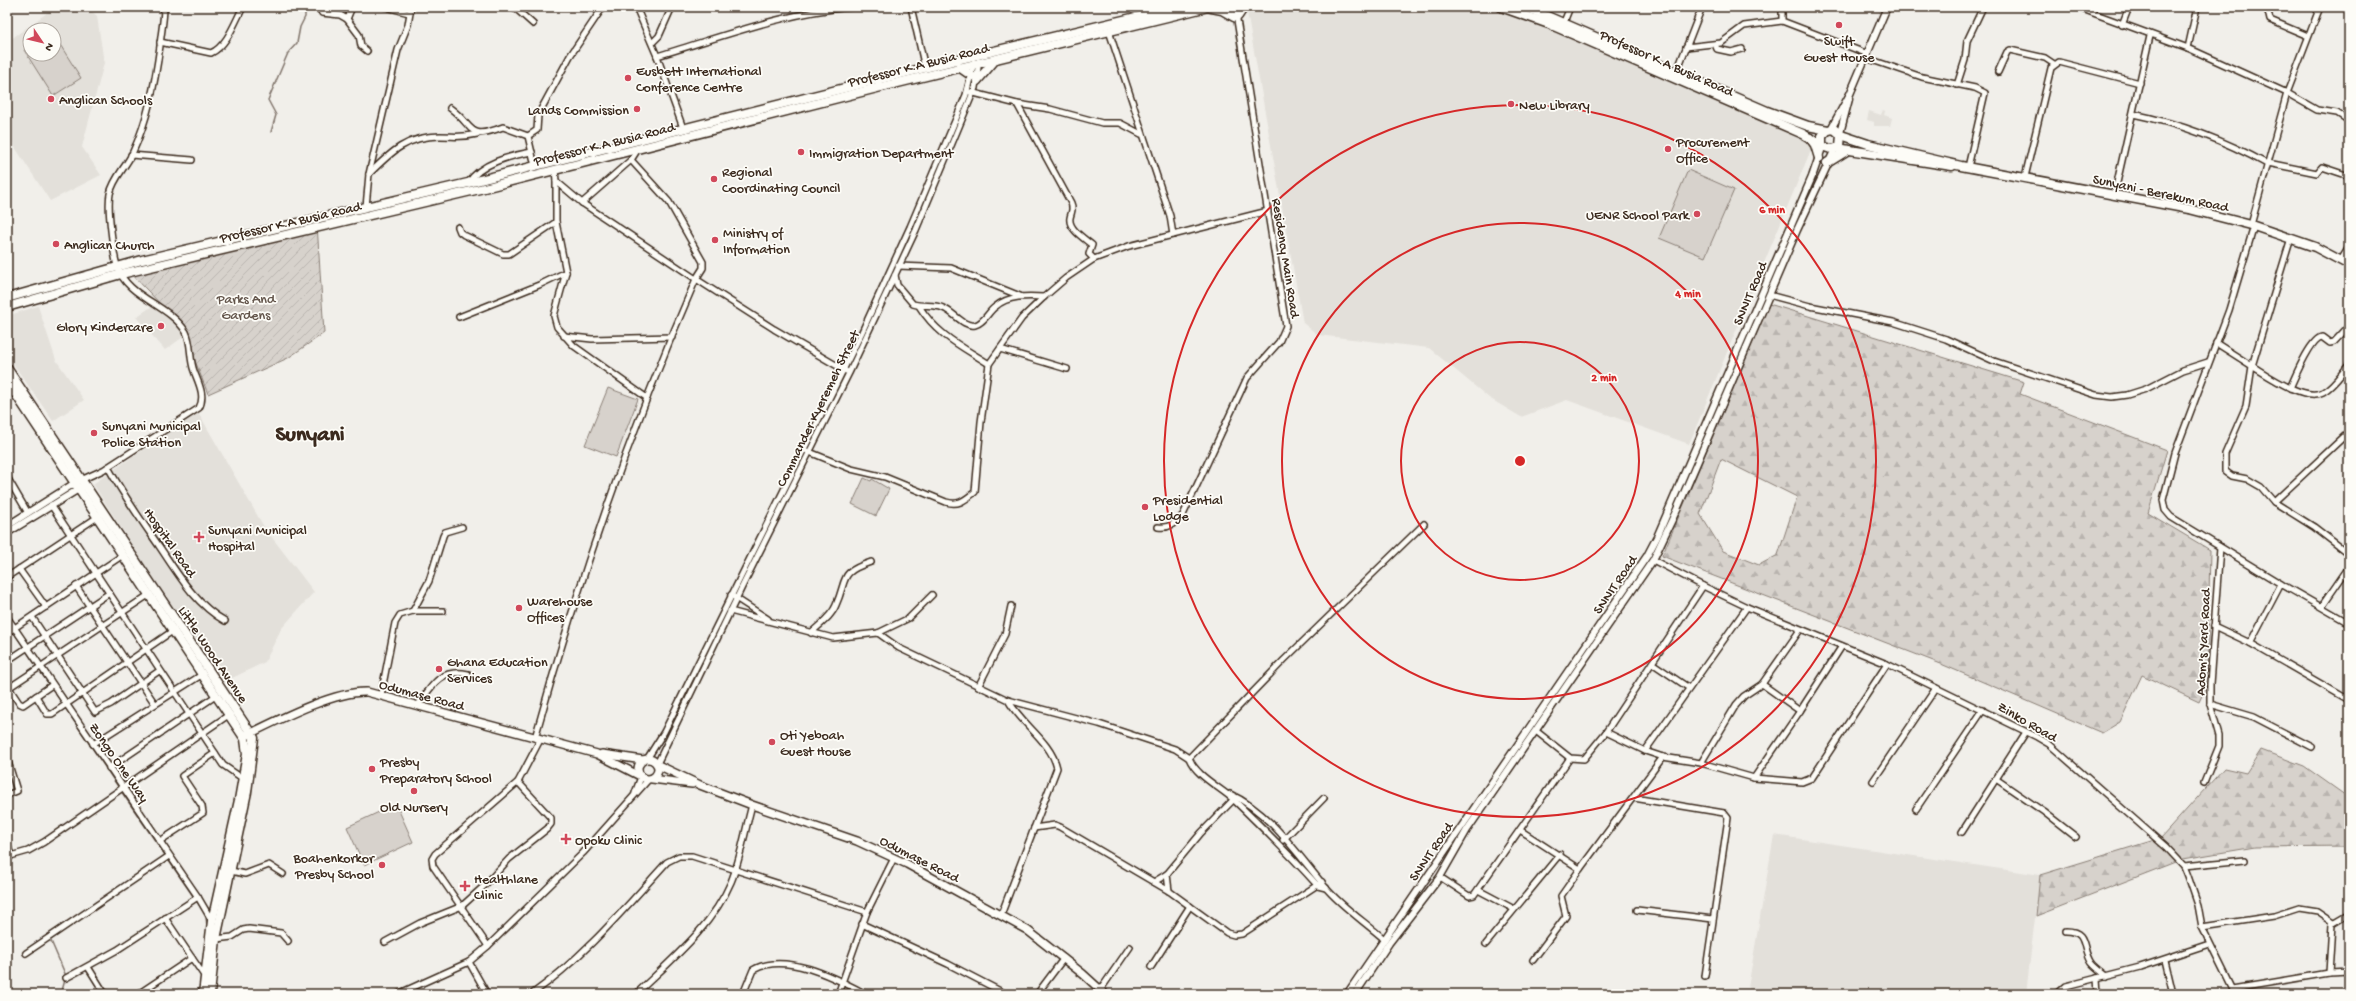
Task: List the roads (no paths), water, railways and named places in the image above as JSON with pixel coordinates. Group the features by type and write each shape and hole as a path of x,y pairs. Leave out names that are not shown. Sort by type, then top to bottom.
{"main road":[{"name":"Professor K.A Busia Road","path":"7,307 121,274 484,188 555,169 637,144 683,128 959,67 976,60 1178,7"},
{"name":"Professor K.A Busia Road","path":"7,298 118,266 535,166 637,144 864,87 925,68 997,58 1208,7"},
{"path":"1208,7 1222,10 1237,18 1244,7"},
{"name":"Professor K.A Busia Road","path":"1501,7 1549,24 1694,83 1823,145"},
{"name":"Professor K.A Busia Road","path":"1526,7 1677,71 1694,83"},
{"path":"959,67 974,79 997,58"},
{"name":"Professor K.A Busia Road","path":"1703,87 1792,121 1829,129"},
{"path":"1829,129 1840,134 1842,142 1836,149 1828,149 1823,145 1822,136 1829,129"},
{"name":"Sunyani - Berekum Road","path":"1840,134 1868,144 1964,166 2114,196 2189,209 2252,225 2291,238 2349,265"},
{"path":"1810,138 1815,145 1819,158"},
{"name":"Sunyani - Berekum Road","path":"1836,149 1851,150 1934,164 1964,166"},
{"path":"1827,163 1838,155 1851,150"},
{"name":"Little Wood Avenue","path":"7,368 14,392"},
{"name":"Little Wood Avenue","path":"7,381 142,575 254,746 247,792 216,939 210,994"},
{"name":"Little Wood Avenue","path":"80,484 123,555 133,562"},
{"name":"Little Wood Avenue","path":"142,575 150,594 230,714 248,735 247,754 212,921 203,994"},
{"name":"Odumase Road","path":"248,735 344,694 356,692 381,695 537,739 597,754 645,760"},
{"name":"Odumase Road","path":"597,754 641,776"},
{"path":"645,760 653,760 658,764 658,773 650,779 641,776 638,766 645,760"},
{"name":"Odumase Road","path":"658,764 700,785 752,805 856,841 894,858 1001,915 1033,934 1064,958 1103,992"},
{"name":"Odumase Road","path":"650,779 700,785"}],"street":[{"path":"7,526 95,475 199,408 202,398 193,367 189,339 185,332 171,315 137,292 121,274 118,266 110,195 115,181 131,155 155,87 164,7"},
{"path":"160,42 211,53 216,51 222,46 243,7"},
{"path":"318,7 322,13 340,15 347,19 359,35 361,46 367,51"},
{"path":"347,19 352,7"},
{"path":"386,7 409,13"},
{"path":"366,207 369,174 398,50 408,25 411,7"},
{"path":"514,7 533,24"},
{"path":"528,136 537,130 538,115 566,63 603,7"},
{"path":"636,7 652,43 683,128"},
{"path":"652,43 659,36 672,7"},
{"path":"657,56 789,18 830,9 852,7"},
{"path":"911,7 925,68"},
{"path":"1230,7 1237,18"},
{"path":"1237,7 1237,18"},
{"path":"1564,22 1570,7"},
{"path":"1677,71 1702,7"},
{"path":"1782,7 1782,21"},
{"path":"1829,129 1850,94 1887,7"},
{"path":"1957,85 1965,60 1967,41 1983,7"},
{"path":"2077,7 2150,36 2188,48 2287,93 2317,110 2336,114 2349,121"},
{"path":"2122,25 2129,7"},
{"path":"2188,48 2197,7"},
{"path":"2267,7 2270,20 2308,36"},
{"path":"2320,7 2287,93 2228,310 2175,453 2162,500 2165,510 2171,517 2281,584 2322,606 2349,623"},
{"name":"Residency Main Road","path":"1158,528 1165,528 1175,524 1182,515 1247,378 1284,334 1286,318 1237,18"},
{"path":"1686,47 1715,44 1726,41 1744,26 1782,21 1922,77 1975,88 1985,93 1964,166"},
{"path":"1109,32 1141,134 1168,211 1172,235"},
{"path":"2114,196 2150,36"},
{"path":"1715,44 1717,49 1731,52 1742,49"},
{"path":"1998,72 2007,52 2010,50 2045,58 2054,64"},
{"name":"Commander Kyeremeh Street","path":"658,764 849,373 895,274 945,161 974,79 976,60"},
{"path":"2025,177 2051,68 2054,64 2059,62 2140,82"},
{"path":"970,91 1017,104 1050,108 1102,123 1120,123 1141,134"},
{"name":"Commander Kyeremeh Street","path":"645,760 664,732 843,370 910,227 970,91"},
{"path":"1840,134 1850,94"},
{"path":"1017,104 1071,203 1073,213 1070,218 1071,224 1092,245 1089,254 1094,259"},
{"path":"450,108 462,117 469,128 476,134"},
{"path":"2133,114 2184,126 2234,146 2268,163 2317,173 2322,167 2349,176"},
{"path":"369,174 392,150 412,139 439,136 458,138 476,134 485,134 503,127 528,136"},
{"path":"528,136 535,166"},
{"path":"582,203 630,160 638,151 637,144"},
{"name":"SNNIT Road","path":"1347,994 1647,556 1737,360 1823,145"},
{"name":"SNNIT Road","path":"1737,360 1769,295 1827,163 1836,149"},
{"path":"468,183 475,173 481,169 503,159 532,152"},
{"path":"131,155 192,160"},
{"path":"488,946 462,906 433,866 432,859 435,854 518,782 537,739 585,569 647,398 696,280 703,268 702,260 669,202 630,160"},
{"path":"555,169 556,222 566,272 554,316 557,326 564,336 647,398"},
{"path":"556,181 582,203 696,280 774,329 849,373"},
{"path":"804,450 851,469 885,477 946,502 956,504 960,503 975,492 981,422 989,364 1022,318 1044,296 1066,278 1094,259 1129,246 1268,212"},
{"path":"458,227 460,232 464,235 502,254 509,254 556,222"},
{"path":"2291,238 2252,366 2246,406 2225,454 2225,471 2232,476 2247,479 2261,487 2274,502 2314,527 2349,554"},
{"path":"2341,260 2349,247"},
{"path":"898,266 951,268 1020,296"},
{"path":"459,317 539,285 566,272"},
{"path":"895,274 897,285 913,304 943,308 969,325 977,325 986,318 995,306 1020,296 1044,296"},
{"path":"1769,295 1810,306 1893,322 1946,338 1994,362 2107,396 2127,395 2146,389 2183,370 2208,362"},
{"path":"919,306 930,323 948,338 989,364"},
{"path":"2290,388 2302,363 2317,339 2322,337 2330,343 2334,342 2349,326"},
{"path":"564,336 592,339 672,337"},
{"path":"2216,343 2290,388 2311,394 2322,392 2349,365"},
{"path":"1000,349 1066,369"},
{"name":"SNNIT Road","path":"1355,994 1389,943 1440,877 1473,821 1653,560 1678,507 1733,369"},
{"path":"2274,502 2322,455 2349,432"},
{"name":"Hospital Road","path":"108,467 130,505 183,581 203,606 225,621"},
{"path":"7,477 9,486 28,513"},
{"path":"7,533 51,505 80,484"},
{"path":"51,505 120,613 223,765 242,778"},
{"path":"7,577 99,516"},
{"path":"1189,758 1284,660 1424,524"},
{"path":"413,611 429,581 442,536 446,532 462,527"},
{"name":"Adom's Yard Road","path":"2204,783 2219,746 2219,736 2210,704 2220,547"},
{"path":"7,633 123,555"},
{"name":"Zinko Road","path":"1653,560 1747,607 1800,630 1887,664 1983,710 2049,744 2166,847 2184,866 2198,906 2202,927 2209,944 2234,992"},
{"path":"811,633 835,607 841,587 848,573 854,568 871,562"},
{"path":"2322,606 2349,567"},
{"path":"20,568 46,607"},
{"path":"2250,642 2281,584"},
{"path":"76,586 155,704"},
{"path":"1536,731 1570,758 1584,759 1606,732 1704,586"},
{"path":"7,661 108,594"},
{"path":"52,685 21,705 8,688 150,594"},
{"path":"731,595 771,620"},
{"path":"724,609 771,620 811,633 833,638 878,633 909,618 932,595"},
{"path":"978,687 1005,634 1011,606"},
{"path":"1645,750 1747,607"},
{"path":"381,695 395,623 400,615 413,611 443,611"},
{"name":"Zongo One Way","path":"7,617 40,668 198,897 212,921"},
{"path":"32,617 95,712 159,671"},
{"path":"2214,626 2250,642 2349,700"},
{"path":"36,696 49,715 174,630"},
{"path":"1701,764 1736,705 1744,696 1762,684 1800,630"},
{"path":"878,633 899,648 1008,700 1161,744 1183,752 1198,770 1225,792 1249,804 1284,838 1320,884"},
{"path":"1754,778 1842,646"},
{"path":"1652,663 1689,688"},
{"path":"1606,732 1663,757 1701,764 1754,778 1802,782 1812,778 1887,664"},
{"path":"418,705 438,678 456,672 468,674"},
{"path":"92,744 203,674"},
{"path":"1762,684 1800,711"},
{"path":"1874,781 1936,688"},
{"path":"109,768 217,694"},
{"path":"1001,915 1057,768 1056,762 1045,745 1013,710 1008,700"},
{"path":"2210,704 2254,717 2312,747"},
{"path":"1916,809 1983,710"},
{"path":"7,843 9,856 28,851 38,846 230,714"},
{"path":"1962,832 2026,732"},
{"path":"160,841 203,813 202,806 182,776 215,753"},
{"path":"1532,960 1566,916 1561,896 1663,757"},
{"path":"7,758 17,791 7,795"},
{"path":"1440,877 1469,896 1474,895 1570,758"},
{"path":"635,793 641,776"},
{"path":"398,994 469,962 488,946 583,853 635,793 650,779"},
{"path":"1996,779 2076,837"},
{"path":"385,942 420,923 462,906 484,886 509,859 542,835 551,824 552,820 547,812 518,782"},
{"path":"1235,798 1320,884 1384,939"},
{"path":"1154,882 1167,874 1201,833 1235,798"},
{"path":"1279,844 1324,798"},
{"path":"1634,798 1724,813 1728,818 1705,976"},
{"path":"636,994 702,928 720,902 736,869 752,805"},
{"path":"1467,817 1473,821"},
{"path":"1034,828 1055,825 1169,891 1226,933 1234,936 1242,934 1320,884"},
{"path":"1461,826 1467,830"},
{"path":"1520,830 1560,854 1580,869"},
{"path":"1486,944 1560,854"},
{"path":"26,953 170,856"},
{"path":"532,994 560,974 597,939 667,862 679,856 692,856 736,869 867,912"},
{"path":"838,994 862,924 894,858"},
{"path":"2184,866 2245,860"},
{"path":"231,871 245,874 268,865 283,874"},
{"path":"1167,874 1169,891"},
{"path":"1478,890 1514,909"},
{"path":"66,978 88,967 198,897"},
{"path":"1151,967 1190,906"},
{"path":"2202,927 2274,916 2299,908 2318,911 2334,922"},
{"path":"1637,910 1713,919"},
{"path":"2329,973 2330,932 2334,922 2349,914"},
{"path":"165,918 205,977"},
{"path":"862,924 954,967 1006,994"},
{"path":"216,939 232,937 243,930 249,929 281,933 288,941"},
{"path":"2066,931 2075,931 2081,936 2090,961 2106,976"},
{"path":"2057,994 2066,986 2165,960 2209,944"},
{"path":"1103,992 1130,947"},
{"path":"138,994 192,958"},
{"path":"1037,994 1064,958"},
{"path":"2165,960 2173,994"},
{"path":"469,962 487,994"},
{"path":"742,994 753,970 767,964 790,965 814,970 866,994"},
{"path":"88,967 106,994"},
{"path":"2234,992 2329,973 2349,972"},
{"path":"2097,978 2098,994"}],"waterway":[{"path":"271,132 276,115 268,100 288,53 297,43 300,27 305,17 305,7"},
{"path":"7,622 37,667"},
{"path":"39,670 50,685"},
{"path":"52,688 119,788"},
{"path":"121,791 204,912 207,933 202,969"},
{"path":"51,941 66,976"},
{"path":"200,983 201,975"},
{"path":"61,994 65,980"}],"place":[{"name":"Swift Guest House","path":"1839,25"},
{"name":"Eusbett International Conference Centre","path":"628,78"},
{"name":"Anglican Schools","path":"51,99"},
{"name":"New Library","path":"1511,104"},
{"name":"Lands Commission","path":"637,109"},
{"name":"Procurement Office","path":"1668,149"},
{"name":"Immigration Department","path":"801,152"},
{"name":"Regional Coordinating Council","path":"714,179"},
{"name":"UENR School Park","path":"1697,214"},
{"name":"Ministry of Information","path":"715,240"},
{"name":"Anglican Church","path":"56,244"},
{"name":"Glory Kindercare","path":"161,326"},
{"name":"Sunyani Municipal Police Station","path":"94,433"},
{"name":"Presidential Lodge","path":"1145,507"},
{"name":"Sunyani Municipal Hospital","path":"199,537"},
{"name":"Warehouse Offices","path":"519,608"},
{"name":"Ghana Education Services","path":"439,669"},
{"name":"Oti Yeboah Guest House","path":"772,742"},
{"name":"Presby Preparatory School","path":"372,769"},
{"name":"Old Nursery","path":"414,791"},
{"name":"Opoku Clinic","path":"566,839"},
{"name":"Boahenkorkor Presby School","path":"382,865"},
{"name":"Healthlane Clinic","path":"465,886"}],"district":[{"name":"Sunyani","path":"310,432"}],"park label":[{"name":"Parks And Gardens","path":"246,306"}]}
